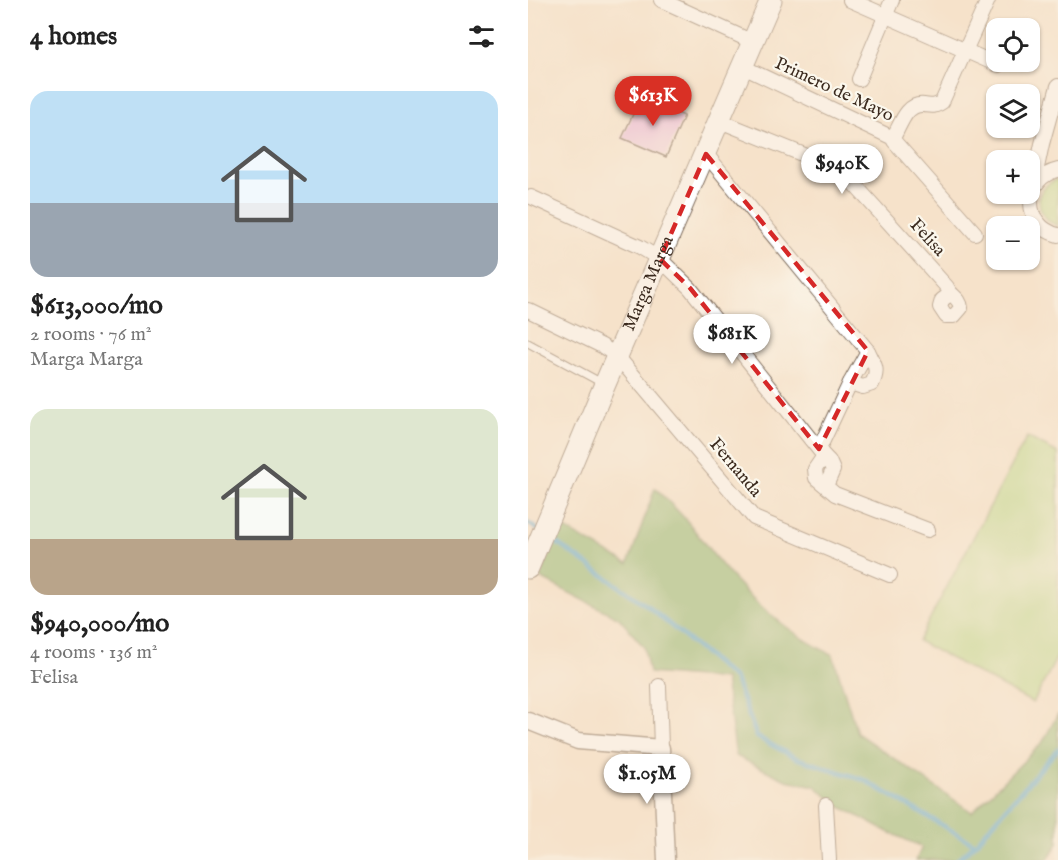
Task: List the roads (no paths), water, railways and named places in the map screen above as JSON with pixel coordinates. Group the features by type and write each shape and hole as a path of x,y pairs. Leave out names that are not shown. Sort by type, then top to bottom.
{"main road":[{"name":"Marga Marga","path":"528,568 771,0"}],"street":[{"path":"661,0 753,42"},
{"path":"850,0 986,60"},
{"path":"859,79 892,0"},
{"path":"893,138 908,111 915,106 934,108 942,102 988,0"},
{"name":"Primero de Mayo","path":"743,67 893,138 975,233"},
{"path":"1040,153 1058,86"},
{"name":"Felisa","path":"720,121 844,173 947,287 950,294"},
{"path":"706,154 868,351 877,375 873,384 863,387 850,383"},
{"path":"1040,179 1058,170"},
{"path":"531,197 640,247 660,259 690,288 829,461 833,470 826,486 835,495 928,530"},
{"path":"1030,204 1036,222 1048,232 1058,235"},
{"name":"Fernanda","path":"528,310 602,346 617,356 754,518 890,574"},
{"path":"821,453 850,383 868,351"},
{"path":"659,686 666,860"},
{"path":"528,721 578,741 661,748"},
{"path":"826,805 829,860"}],"lane":[{"path":"528,343 605,384"}],"waterway":[{"path":"528,523 538,530"},
{"path":"548,537 646,605 735,679 757,737 796,758 864,780 975,844"},
{"path":"957,860 975,844 1058,749"}]}
